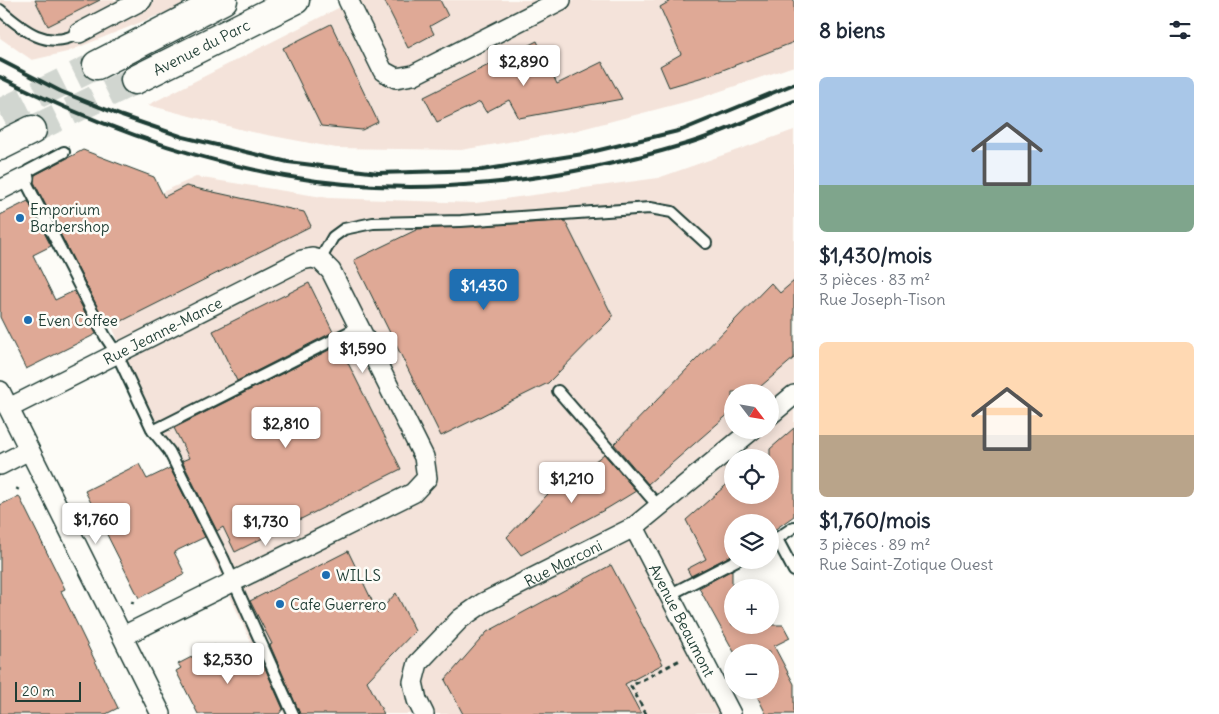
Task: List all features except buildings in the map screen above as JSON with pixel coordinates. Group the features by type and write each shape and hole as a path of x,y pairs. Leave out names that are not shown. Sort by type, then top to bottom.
{"main road":[{"path":"97,64 223,0"},
{"name":"Avenue du Parc","path":"135,80 294,0"},
{"path":"0,146 32,130"}],"street":[{"path":"79,33 142,0"},
{"path":"348,0 383,71 396,78 413,75 561,0"},
{"path":"0,190 24,178"},
{"name":"Rue Jeanne-Mance","path":"9,408 302,260 312,258 320,260"},
{"path":"123,636 413,493 427,478 424,458 331,271 320,260"},
{"path":"0,391 161,714"},
{"path":"779,408 794,395"},
{"name":"Rue Marconi","path":"424,714 417,700 414,682 418,662 460,619 483,603 634,527 741,439"},
{"path":"0,465 29,450"},
{"name":"Avenue Beaumont","path":"634,527 731,714"}],"lane":[{"path":"0,10 30,33 53,42 70,38 79,33"},
{"path":"64,152 28,171 24,178 105,336 117,354 154,430 170,451 224,560 232,583 293,714"},
{"path":"320,260 333,237 344,229 373,222 461,221 650,208 672,212 706,243"},
{"path":"154,430 359,327"},
{"path":"558,391 659,507"},
{"path":"779,538 794,527"},
{"path":"779,549 794,572"},
{"path":"669,595 724,567"}],"path":[{"path":"646,714 631,686 680,660"}],"shaded area":[{"path":"0,0 196,0 67,52 32,60 0,38"},
{"path":"354,0 794,0 794,66 700,98 574,131 461,150 336,148 247,131 148,105"},
{"path":"794,130 794,507 779,516 779,514 724,514 724,559 668,592 731,714 284,714 234,605 71,233 196,177 329,198 475,203 658,178"}],"tunnel":[{"path":"0,113 97,65"},
{"path":"32,130 135,80"}],"railway":[{"path":"0,60 60,91 122,116 183,137 288,162 378,173 482,170 583,154 682,130 794,84"},
{"path":"0,77 68,109 175,149 285,176 335,183 385,186 487,183 538,177 588,168 700,140 794,101"}],"place":[{"name":"Emporium Barbershop","path":"20,218"},
{"name":"Even Coffee","path":"28,320"},
{"name":"WILLS","path":"326,575"},
{"name":"Cafe Guerrero","path":"280,604"}]}
